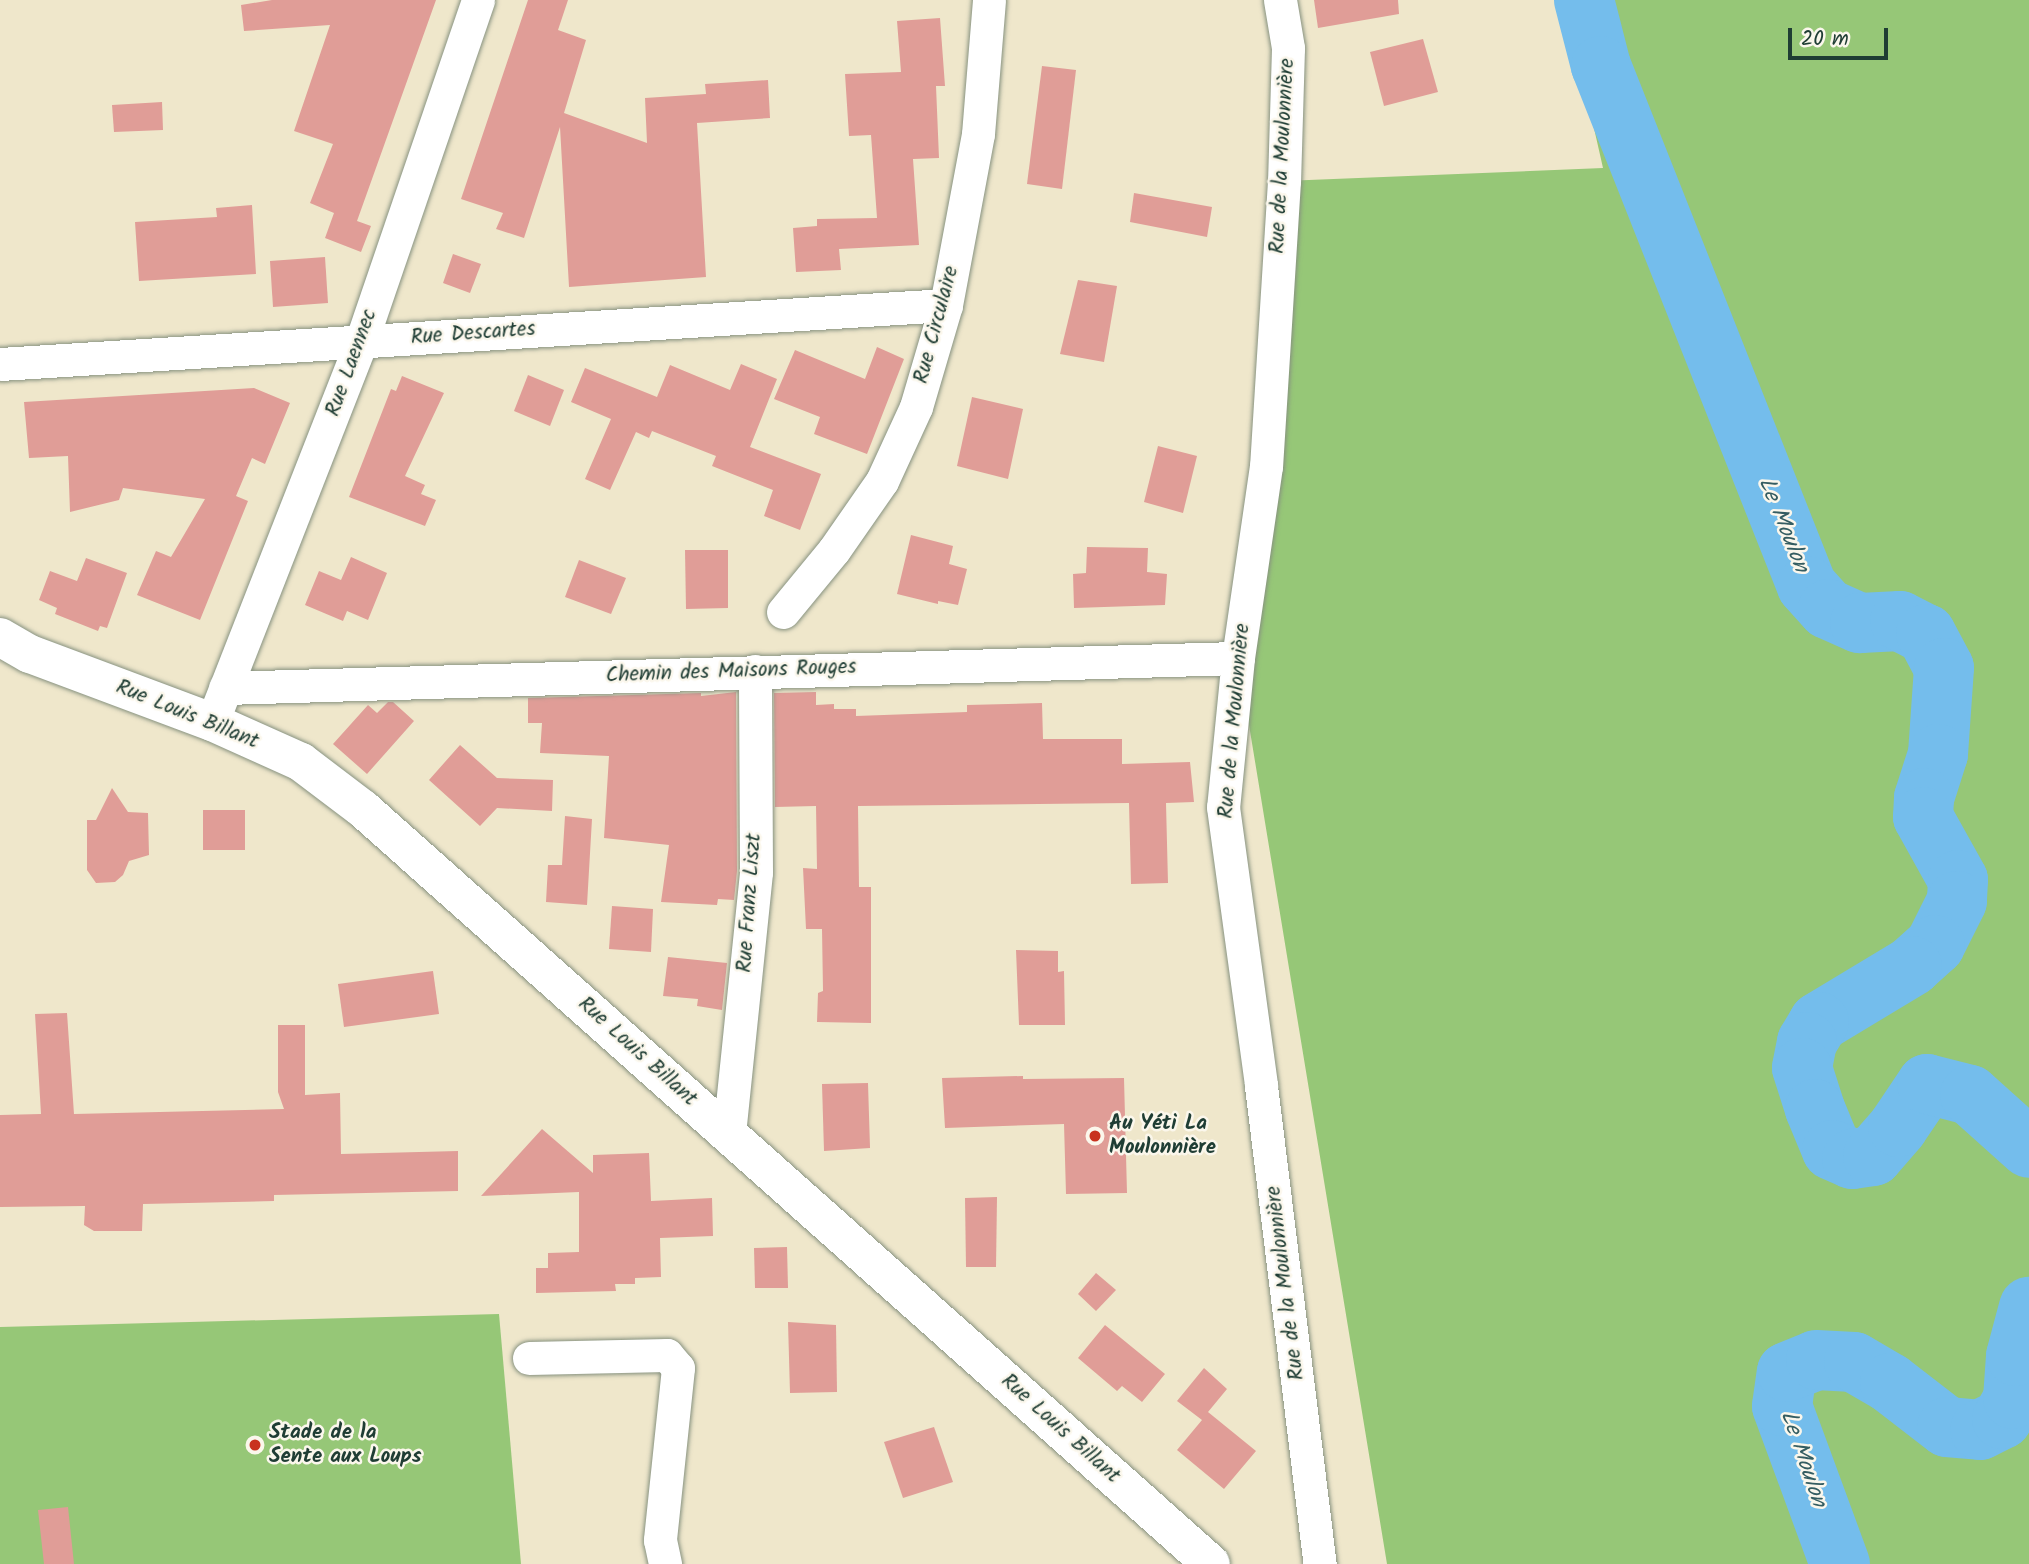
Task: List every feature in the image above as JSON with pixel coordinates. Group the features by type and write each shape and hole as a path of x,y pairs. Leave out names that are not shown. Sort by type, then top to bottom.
{"street":[{"name":"Rue Laennec","path":"219,705 361,342 478,0"},
{"name":"Rue Circulaire","path":"783,612 834,550 882,481 916,407 946,305 978,134 989,0"},
{"name":"Rue de la Moulonnière","path":"1280,0 1288,48 1266,466 1238,658 1223,807 1263,1098 1320,1564"},
{"name":"Rue Descartes","path":"0,364 946,305"},
{"name":"Rue Louis Billant","path":"0,637 30,654 219,705 301,762 363,810 1211,1564"},
{"name":"Chemin des Maisons Rouges","path":"219,705 755,671 1238,658"},
{"name":"Rue Franz Liszt","path":"729,1135 756,872 755,671"},
{"path":"529,1358 667,1355 678,1368 660,1540 665,1564"}],"green space":[{"path":"1565,0 2029,0 2029,1564 1387,1564 1238,658 1284,181 1603,168"},
{"name":"Stade de la Sente aux Loups","path":"499,1314 521,1564 0,1564 0,1327"}],"building":[{"path":"272,0 436,0 357,221 371,226 361,252 325,238 334,213 310,203 333,144 294,131 330,25 244,31 241,5"},
{"path":"528,0 568,0 558,30 586,40 564,113 647,143 645,98 706,94 705,84 768,80 770,118 697,123 706,277 569,287 560,127 524,238 496,229 503,213 461,199"},
{"path":"1314,0 1398,0 1399,14 1318,28"},
{"path":"940,18 945,86 936,86 939,158 913,159 919,245 839,249 841,270 796,272 793,228 817,226 817,219 877,218 871,135 849,136 845,74 901,72 897,21"},
{"path":"1423,39 1438,92 1384,106 1370,52"},
{"path":"1042,66 1076,70 1062,189 1027,184"},
{"path":"162,102 163,130 114,132 112,105"},
{"path":"1134,193 1212,207 1207,237 1130,222"},
{"path":"252,205 256,274 139,281 135,222 217,217 216,208"},
{"path":"453,254 481,264 470,293 443,283"},
{"path":"325,257 328,303 273,307 270,261"},
{"path":"1078,280 1117,286 1104,362 1060,354"},
{"path":"877,347 904,359 867,454 814,434 820,417 774,399 795,350 865,379"},
{"path":"741,364 777,379 750,447 821,474 800,530 764,516 773,490 712,466 716,456 652,431 649,438 636,432 610,490 585,479 611,419 571,402 585,368 657,397 670,365 730,390"},
{"path":"528,375 564,390 550,426 514,411"},
{"path":"402,376 444,393 405,476 425,485 421,494 436,500 425,526 349,497 391,389 396,391"},
{"path":"254,388 290,403 265,464 252,458 236,496 248,501 200,620 137,595 156,551 171,557 205,499 123,488 119,500 70,512 68,456 29,458 24,402"},
{"path":"972,397 1023,409 1008,479 957,466"},
{"path":"1158,446 1197,456 1183,513 1144,502"},
{"path":"911,535 953,546 949,564 967,569 958,605 938,601 938,604 897,594"},
{"path":"1087,547 1148,548 1147,572 1167,574 1165,605 1074,608 1073,574 1086,573"},
{"path":"685,550 728,550 728,608 686,609"},
{"path":"351,557 387,573 368,620 347,611 343,621 305,605 319,571 341,580"},
{"path":"86,558 127,573 107,628 100,626 98,631 55,614 57,608 39,600 50,571 77,581"},
{"path":"579,560 626,578 611,614 565,597"},
{"path":"736,692 737,871 734,900 718,899 717,905 661,902 669,845 604,838 609,756 540,753 542,723 528,723 528,698 701,693 701,696"},
{"path":"816,692 816,705 834,704 834,709 856,709 856,716 967,712 967,705 1042,703 1043,739 1122,739 1122,764 1190,762 1194,802 1166,803 1168,883 1131,884 1129,803 858,806 859,887 871,887 871,1023 817,1022 818,993 823,991 822,929 806,929 803,868 817,869 816,806 775,807 774,693"},
{"path":"388,702 393,702 414,721 367,774 333,744 368,705 377,713"},
{"path":"460,745 497,778 553,780 552,811 497,808 480,826 429,780"},
{"path":"112,788 128,812 148,813 149,855 129,861 123,875 115,882 96,883 87,870 87,820 96,820"},
{"path":"203,810 245,810 245,850 203,850"},
{"path":"565,816 592,819 587,905 546,902 548,865 562,865"},
{"path":"612,906 653,909 651,952 609,949"},
{"path":"1016,950 1058,951 1058,972 1064,971 1065,1025 1019,1025"},
{"path":"668,957 727,963 722,1010 697,1006 698,999 663,996"},
{"path":"433,971 439,1014 344,1027 338,984"},
{"path":"67,1013 74,1114 284,1109 278,1092 278,1025 305,1025 305,1095 340,1093 341,1154 458,1151 458,1191 274,1195 274,1201 143,1204 142,1231 94,1231 84,1225 85,1206 0,1207 0,1115 41,1114 35,1014"},
{"path":"1023,1076 1023,1079 1124,1078 1127,1193 1066,1194 1064,1124 945,1128 942,1078"},
{"path":"868,1083 870,1148 824,1151 822,1084"},
{"path":"542,1129 593,1173 593,1155 649,1153 651,1201 712,1198 713,1236 660,1238 661,1277 635,1278 635,1284 615,1284 616,1291 536,1293 536,1268 548,1268 548,1253 579,1252 579,1192 481,1196"},
{"path":"997,1197 996,1267 966,1267 965,1198"},
{"path":"787,1247 788,1288 755,1288 754,1248"},
{"path":"1096,1273 1116,1290 1096,1311 1078,1294"},
{"path":"788,1322 836,1325 837,1392 790,1393"},
{"path":"1105,1325 1165,1374 1142,1402 1122,1386 1117,1391 1078,1358"},
{"path":"1204,1368 1227,1389 1208,1412 1256,1451 1224,1489 1177,1450 1202,1420 1177,1401"},
{"path":"934,1427 953,1482 903,1498 884,1442"},
{"path":"68,1507 74,1564 44,1564 38,1510"}],"waterway":[{"name":"Le Moulon","path":"1584,0 1601,66 1807,586 1828,609 1860,623 1900,621 1926,634 1944,668 1938,754 1924,798 1923,817 1958,880 1957,901 1935,945 1912,966 1819,1022 1807,1042 1802,1068 1815,1109 1832,1150 1852,1159 1873,1156 1898,1127 1927,1084 1970,1095 2029,1148"},
{"name":"Le Moulon","path":"1840,1564 1782,1406 1787,1372 1816,1360 1854,1362 1890,1383 1947,1427 1980,1430 2002,1419 2013,1399 2016,1356 2029,1307"}],"place":[{"name":"Au Yéti La Moulonnière","path":"1095,1136"},
{"name":"Stade de la Sente aux Loups","path":"255,1445"}]}
